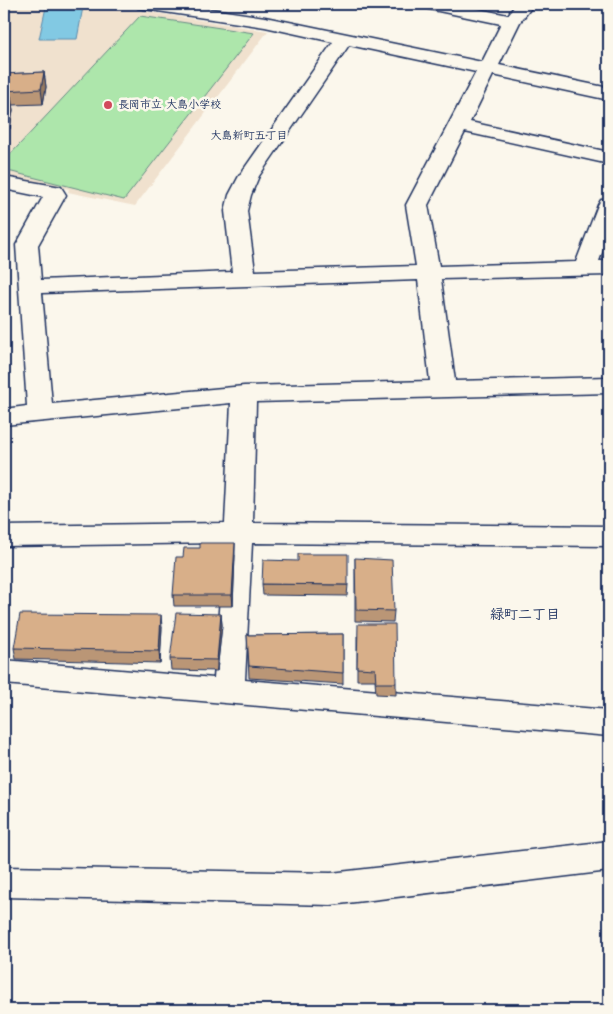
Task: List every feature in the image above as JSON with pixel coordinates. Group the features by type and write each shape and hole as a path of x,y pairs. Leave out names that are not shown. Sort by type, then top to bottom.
{"street":[{"path":"144,4 264,22 609,94"},
{"path":"430,4 512,21"},
{"path":"444,389 429,274 416,205 512,21 525,4"},
{"path":"244,278 236,211 240,195 249,176 344,38"},
{"path":"458,125 609,158"},
{"path":"4,183 53,192 54,195 27,244 40,413"},
{"path":"584,268 609,205"},
{"path":"30,287 244,278 609,268"},
{"path":"4,417 244,394 609,385"},
{"path":"229,690 239,533 244,394"},
{"path":"4,536 239,533 609,536"},
{"path":"4,672 609,723"},
{"path":"4,882 331,889 609,856"}],"shaded area":[{"name":"長岡市立 大島小学校","path":"4,4 99,4 268,31 135,206 68,192 69,189 4,178"}],"green space":[{"name":"長岡市立 大島小学校","path":"140,16 254,33 124,200 4,170 4,161"}],"water":[{"path":"46,7 83,7 77,39 39,39"}],"building":[{"path":"44,72 41,89 4,91 4,74"},
{"path":"4,96 11,96 8,114 4,114"},
{"path":"200,543 235,543 232,595 173,595 176,557 183,557 184,548 200,548"},
{"path":"298,554 348,554 348,585 262,584 263,560 298,561"},
{"path":"355,558 392,560 394,611 356,610"},
{"path":"176,613 221,614 217,660 170,659"},
{"path":"20,614 161,615 159,651 14,648"},
{"path":"358,624 395,624 396,683 376,683 375,669 357,668"},
{"path":"343,634 343,673 249,666 247,635"}],"place":[{"name":"長岡市立 大島小学校","path":"108,105"}],"district":[{"name":"大島新町五丁目","path":"249,136"},
{"name":"緑町二丁目","path":"525,615"}]}
